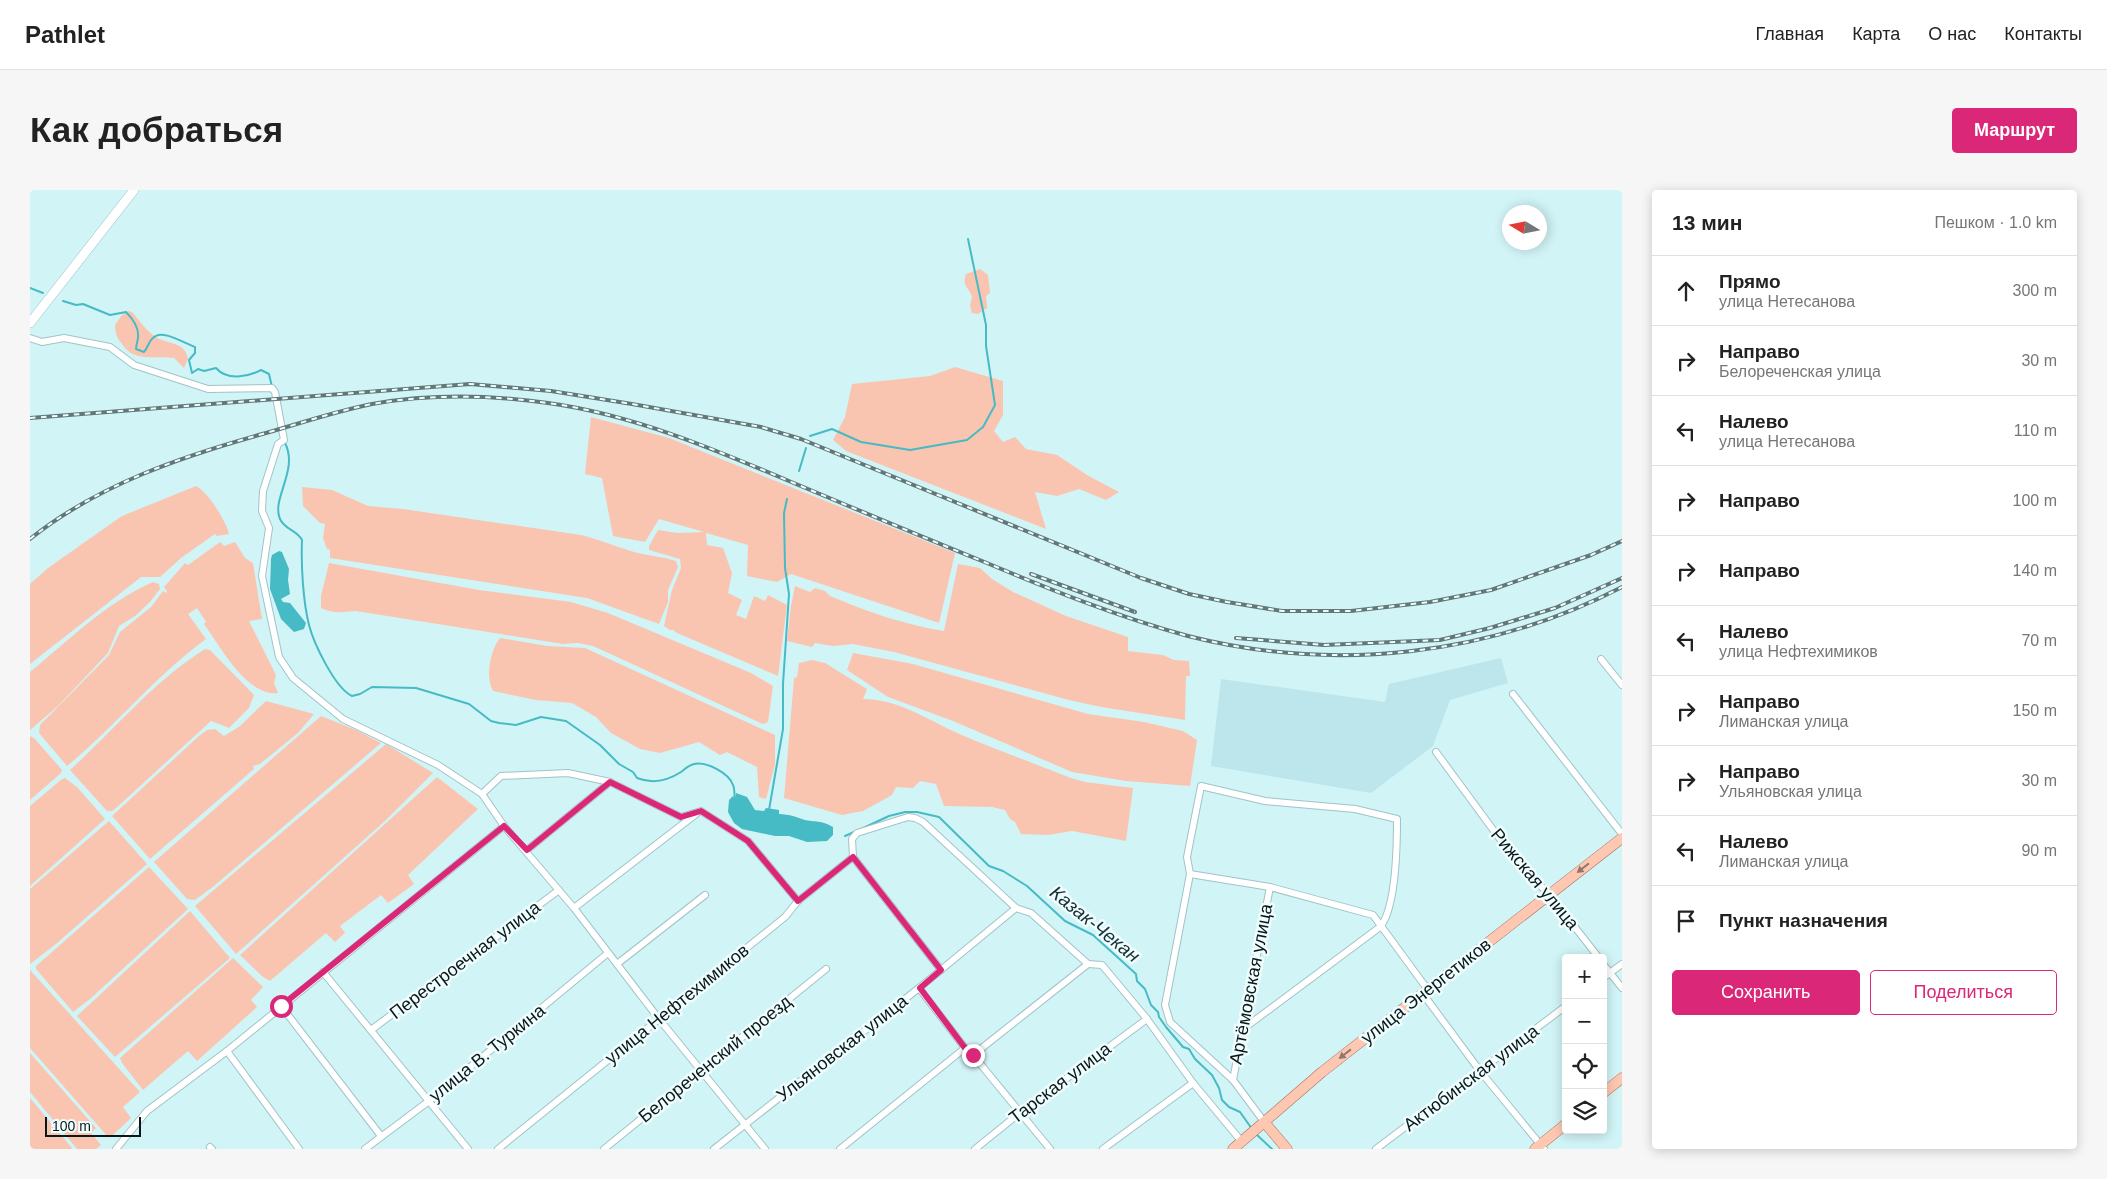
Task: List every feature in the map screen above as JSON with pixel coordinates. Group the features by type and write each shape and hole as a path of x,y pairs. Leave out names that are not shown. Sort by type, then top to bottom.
{"main road":[{"path":"30,324 134,190"},
{"name":"улица Энергетиков","path":"1233,1149 1322,1072 1622,838"},
{"path":"1607,1090 1622,1078"},
{"path":"1263,1125 1287,1149"},
{"path":"1540,1148 1562,1128"}],"street":[{"path":"30,338 42,342 64,338 110,348 134,365 208,389 272,388 275,392 284,440 278,444 263,491 262,511 269,528 262,576 279,657 293,678 343,719 438,765 482,794 504,826 527,850 574,908 659,1019 765,1149"},
{"path":"1601,659 1622,685"},
{"path":"1514,694 1622,834"},
{"name":"Рижская улица","path":"1436,752 1519,866 1549,894 1596,954"},
{"path":"482,794 502,776 568,773 610,782 681,817 701,811 748,841 798,901"},
{"path":"527,850 610,782"},
{"path":"1243,1030 1380,928 1386,920 1392,886 1397,819 1355,809 1265,801 1202,786 1187,857 1190,874 1165,1005 1170,1022 1232,1080 1263,1125"},
{"path":"574,908 701,811"},
{"path":"941,970 853,857 852,839 857,833 908,817 923,822 1016,908 1031,913 1088,964 1102,965 1146,1019 1193,1083 1244,1140"},
{"path":"116,1149 147,1111 227,1051 504,826"},
{"name":"улица Нефтехимиков","path":"498,1149 785,917 798,901 853,857"},
{"path":"1190,874 1270,887 1373,915 1380,928 1480,1071 1540,1148"},
{"name":"Артёмовская улица","path":"1232,1080 1270,887"},
{"name":"Перестроечная улица","path":"371,1030 559,890"},
{"path":"617,964 705,895"},
{"name":"Ульяновская улица","path":"714,1149 920,988 1016,908"},
{"name":"улица В. Туркина","path":"364,1149 429,1101 608,953"},
{"path":"973,1055 1088,964"},
{"path":"1607,975 1622,964"},
{"name":"Белореченский проезд","path":"604,1149 826,969"},
{"path":"1607,969 1622,988"},
{"path":"323,972 468,1149"},
{"path":"920,988 965,1048 1021,1112 1050,1149"},
{"path":"281,1006 381,1136"},
{"name":"Актюбинская улица","path":"1376,1149 1562,1009"},
{"name":"Тарская улица","path":"975,1149 1021,1112 1146,1019"},
{"path":"840,1149 965,1048"},
{"path":"227,1051 299,1149"},
{"path":"1103,1149 1193,1083"}],"shaded area":[{"path":"980,269 988,275 990,293 986,296 987,308 978,314 972,313 970,306 972,296 965,281 966,274"},
{"path":"128,311 132,312 154,336 183,349 188,359 184,368 174,358 139,356 127,350 120,342 115,325 122,315"},
{"path":"955,367 1003,381 1003,415 994,431 1003,442 1015,437 1026,449 1057,455 1087,475 1119,492 1106,500 1079,489 1057,496 1035,492 1046,529 846,451 833,440 845,417 852,384 930,376"},
{"path":"591,417 669,438 955,553 939,623 791,574 777,582 747,576 748,545 706,533 707,545 723,548 732,573 728,593 742,600 736,615 746,619 754,596 765,601 768,595 787,605 778,676 670,630 664,626 672,590 681,568 680,559 649,550 649,546 658,530 678,533 704,532 659,519 645,542 613,536 602,478 585,474"},
{"path":"196,486 206,494 216,507 229,534 217,536 215,534 181,558 160,577 141,577 30,664 30,584 48,568 122,516"},
{"path":"302,487 332,490 368,506 403,509 581,535 638,553 667,558 676,561 678,567 668,590 668,602 659,624 587,598 330,558 330,550 327,549 323,538 325,524 320,523 303,506"},
{"path":"220,542 224,546 235,542 245,558 253,563 262,619 249,621 276,675 274,683 278,693 267,692 245,679 226,657 204,624 206,622 197,608 188,614 206,639 187,653 67,766 39,733 40,725 109,655 120,632 151,607 163,591 166,593 167,591 164,587 185,563 188,565"},
{"path":"329,563 479,590 571,602 608,613 751,673 773,686 768,722 763,724 593,646 578,643 563,644 356,611 338,612 326,610 321,608 321,596"},
{"path":"958,564 980,568 992,579 1013,592 1066,616 1128,637 1128,651 1163,655 1174,660 1189,661 1190,676 1186,676 1185,720 1069,700 894,652 853,644 833,646 815,643 812,647 787,641 795,586 810,592 815,588 825,591 830,596 872,612 914,625 944,631"},
{"path":"153,582 159,584 160,589 135,616 119,626 108,653 58,706 30,730 30,672 104,611 136,590"},
{"path":"500,638 547,646 585,648 775,735 775,764 766,799 759,797 757,767 727,752 720,755 699,742 660,753 640,749 611,733 596,717 572,703 536,700 493,691 489,679 490,664 496,643"},
{"path":"205,649 210,650 254,695 249,708 229,728 211,721 115,809 107,811 70,770 151,691"},
{"path":"853,653 913,664 1088,714 1144,722 1183,731 1197,740 1190,786 1126,781 1072,772 953,721 888,697 847,670"},
{"path":"1501,658 1508,683 1450,700 1433,746 1371,793 1211,766 1221,679 1385,702 1389,684"},
{"path":"812,660 825,663 867,689 863,699 877,700 903,707 964,736 1071,778 1085,782 1133,788 1126,841 1072,831 1048,835 1021,834 1015,822 1010,819 1005,810 992,807 944,806 936,784 920,781 913,788 896,787 892,795 863,811 842,815 784,798 794,678 797,677 799,663"},
{"path":"266,701 314,714 298,733 260,764 253,766 254,769 150,859 112,816 200,735 207,730 215,729 224,736 240,726"},
{"path":"321,716 356,730 381,743 214,886 195,900 187,899 154,862"},
{"path":"30,736 34,738 62,770 61,773 30,800"},
{"path":"386,744 433,773 386,820 236,954 195,906"},
{"path":"437,777 478,809 408,875 414,884 388,903 381,895 340,926 345,933 335,942 326,933 270,981 263,977 240,955"},
{"path":"65,778 77,787 105,819 30,886 30,806"},
{"path":"109,821 147,864 56,944 30,964 30,889"},
{"path":"149,867 188,909 90,999 73,1012 36,969 36,966"},
{"path":"190,911 230,958 115,1057 77,1016"},
{"path":"233,958 263,987 251,1000 257,1007 197,1061 188,1051 143,1090 120,1058"},
{"path":"30,970 140,1092 123,1107 131,1118 111,1137 108,1137 30,1048"},
{"path":"30,1053 96,1128 91,1133 101,1145 96,1149 77,1149 30,1092"},
{"path":"30,1098 72,1148 71,1149 30,1149"}],"water":[{"path":"279,551 282,552 289,569 290,594 281,599 283,602 290,603 306,623 304,629 294,632 281,619 270,589 271,559 272,555"},
{"path":"736,793 747,797 755,810 764,811 766,808 779,810 779,814 824,823 833,827 833,835 827,841 807,842 789,836 775,836 742,829 734,823 728,812 729,800 733,796 735,799"}],"waterway":[{"path":"810,436 832,429 861,442 910,450 967,440 983,427 995,405 986,346 986,325 968,239"},
{"name":"Казак-Чекан","path":"30,288 43,293"},
{"name":"Казак-Чекан","path":"63,301 76,305 83,304 110,315 126,312 133,320 137,330 136,349 144,352 152,339 157,335 168,336 195,347 195,353 189,360 192,373 198,369 204,371 216,368 226,375 244,376 261,370 269,374 272,387"},
{"name":"Казак-Чекан","path":"285,443 289,463 278,511 282,523 302,540 303,583 309,625 315,643 326,665 345,691 352,696 372,687 416,688 469,704 491,721 499,723 516,725 541,717 566,721 600,745 619,764 633,772 637,778 659,781 676,775 689,766 705,764 727,776 733,785 735,800"},
{"path":"799,471 806,448"},
{"path":"769,810 783,729 783,684 789,594 785,568 784,513 787,499"},
{"name":"Казак-Чекан","path":"859,830 889,816 905,812 917,812 939,817 989,866 1003,871 1027,886 1065,921 1093,935 1136,974 1137,981 1145,989 1151,1005 1158,1012 1166,1027 1183,1047 1189,1049 1195,1059 1212,1075 1219,1088 1222,1100 1229,1107 1240,1112 1252,1129"},
{"name":"Казак-Чекан","path":"845,836 854,832"},
{"name":"Казак-Чекан","path":"1256,1134 1272,1149"}],"railway":[{"path":"30,418 470,384 551,391 761,427 801,439 1141,578 1189,594 1282,611 1351,611 1430,602 1491,590 1591,555 1622,541"},
{"path":"30,539 84,502 113,487 173,462 235,442 319,417 372,404 416,398 482,397 526,400 580,409 612,416 675,435 1084,602 1188,636 1243,647 1299,654 1354,655 1410,651 1465,643 1519,629 1571,610 1622,587"},
{"path":"1031,574 1135,612"},
{"path":"1236,638 1324,645 1440,640 1490,628 1555,608 1622,578"}],"route":[{"path":"281,1006 504,826 527,850 610,782 681,817 701,811 748,841 798,901 853,857 941,970 920,988 965,1048 973,1055"}]}
